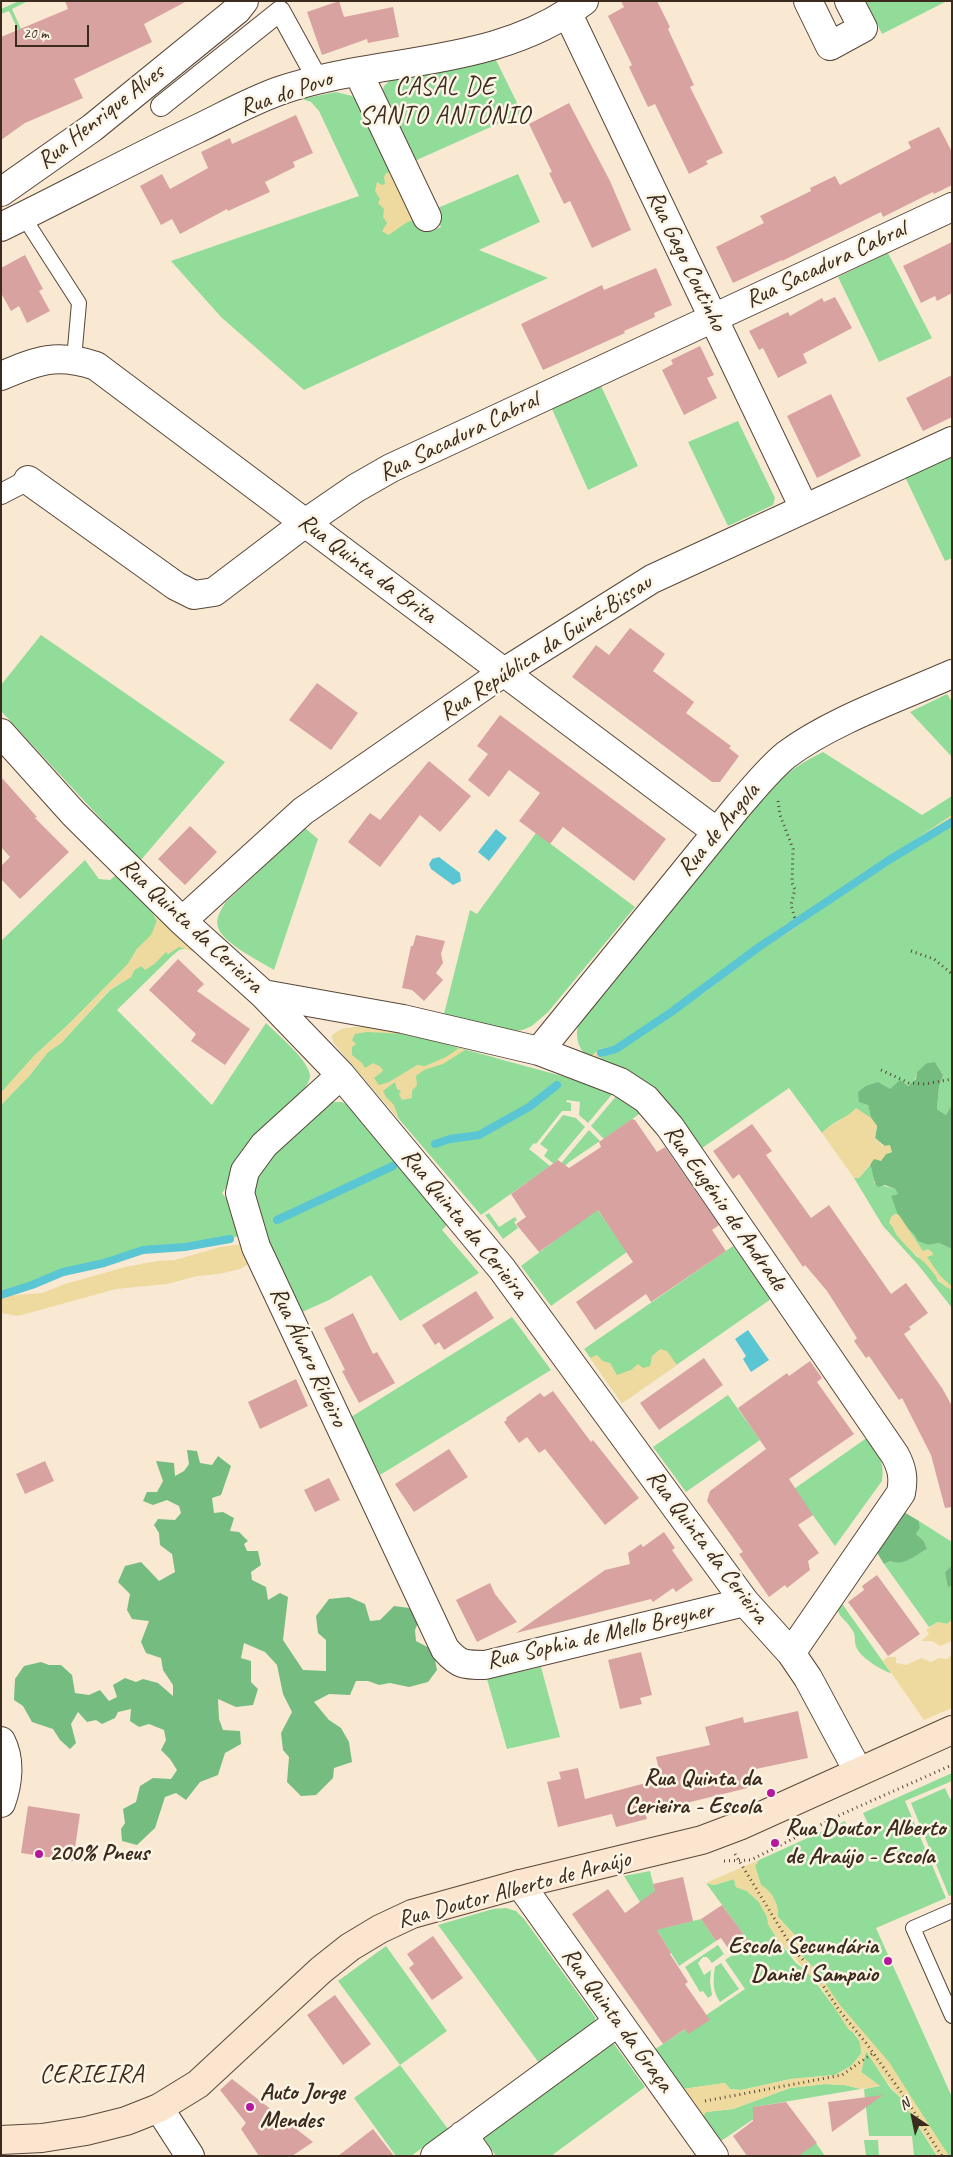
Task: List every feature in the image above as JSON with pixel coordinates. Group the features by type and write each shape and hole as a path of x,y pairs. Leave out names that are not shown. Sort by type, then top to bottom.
{"main road":[{"name":"Rua Doutor Alberto de Araújo","path":"1,2140 42,2138 86,2132 126,2122 160,2108 198,2084 321,1970 372,1933 412,1914 520,1884 650,1854 720,1833 952,1730"}],"street":[{"name":"Rua Henrique Alves","path":"1,192 92,128 237,10 244,1"},
{"path":"808,1 830,46 863,28 849,1"},
{"name":"Rua do Povo","path":"12,222 233,111 278,91 318,80 461,54 501,43 538,30 576,7"},
{"name":"Rua Gago Coutinho","path":"576,7 713,317 804,508"},
{"path":"161,106 280,10 318,80"},
{"path":"358,72 427,217"},
{"name":"Rua Sacadura Cabral","path":"1,494 28,480 176,586 194,595 214,592 305,523 356,488 391,468 952,207"},
{"name":"Rua Quinta da Brita","path":"1,376 35,361 74,359 96,366 717,832"},
{"name":"Rua República da Guiné-Bissau","path":"182,921 303,811 504,672 652,578 952,441"},
{"name":"Rua de Angola","path":"539,1051 717,832 772,768 815,736 952,674"},
{"name":"Rua Quinta da Cerieira","path":"1,733 73,813 182,921 263,994 341,1075 502,1268 745,1602 790,1653 808,1678 858,1771"},
{"name":"Rua Eugénio de Andrade","path":"263,994 403,1019 539,1051 620,1082 646,1099 670,1127 895,1454 902,1467 904,1480 901,1493 790,1653"},
{"name":"Rua Álvaro Ribeiro","path":"341,1075 264,1145 245,1170 240,1193 256,1246 441,1641 454,1660"},
{"name":"Rua Sophia de Mello Breyner","path":"454,1660 465,1665 485,1665 745,1602"},
{"path":"1,1741 7,1754 5,1792 1,1803"},
{"name":"Rua Quinta da Graça","path":"520,1884 714,2156"},
{"path":"435,2156 471,2145 618,2022"},
{"path":"160,2108 190,2156"}],"lane":[{"path":"12,222 79,303 74,359"},
{"path":"952,1911 913,1928 952,2016"}],"path":[{"path":"772,768 773,784 780,815 793,850 792,883 795,889 791,905 795,919"},
{"path":"911,951 934,959 952,974"},
{"path":"881,1070 909,1083 925,1084 952,1079"},
{"path":"842,1814 952,1765"},
{"path":"720,1833 740,1860 793,1949 814,1972 839,2010 873,2053 942,2156"},
{"path":"683,2112 697,2103 709,2099 842,2076 873,2053"}],"green space":[{"path":"19,1 28,1 12,9 21,29 18,30 9,11 1,14 1,9"},
{"path":"866,1 947,1 882,34"},
{"path":"495,58 522,113 410,163 382,92 384,86 389,81"},
{"path":"336,92 352,96 361,104 424,229 432,231 441,227 433,210 518,174 540,222 479,250 548,278 304,390 221,317 171,261 359,196 319,111 311,102 302,99"},
{"path":"888,253 932,338 879,362 838,277"},
{"path":"601,386 638,466 588,490 552,409"},
{"path":"738,421 775,498 773,505 728,526 688,442"},
{"path":"952,457 952,558 945,561 905,477"},
{"path":"41,635 225,762 140,861 1,711 1,685"},
{"path":"947,694 952,702 952,757 910,712"},
{"path":"823,752 922,815 952,796 952,815 813,909 786,924 663,1017 619,1045 600,1049 588,1059 577,1039 577,1028 581,1017 760,799 789,772"},
{"path":"952,826 952,1104 946,1115 937,1109 939,1087 943,1075 935,1062 928,1063 917,1072 910,1085 889,1091 868,1105 871,1118 858,1115 851,1116 838,1120 822,1133 789,1088 702,1148 688,1132 593,1063 603,1056 616,1051 704,993 760,950 889,862"},
{"path":"305,828 318,839 274,970 226,939 218,927 218,917 226,902"},
{"path":"536,833 635,907 548,1012 533,1025 523,1030 512,1032 489,1030 443,1018 470,910 477,914"},
{"path":"85,860 99,879 110,880 116,875 150,908 157,921 152,935 137,949 128,964 70,1023 34,1056 1,1093 1,941"},
{"path":"180,946 187,948 179,950 172,956 117,1010 212,1105 266,1023 299,1056 309,1071 310,1077 305,1088 233,1166 227,1186 222,1193 228,1201 241,1235 230,1239 185,1247 143,1251 104,1263 63,1272 1,1295 1,1105 29,1076 48,1052 61,1043 110,990 131,977 134,970 141,966 154,964 166,951 168,954"},
{"path":"363,1027 426,1039 614,1092 588,1123 579,1115 580,1102 567,1100 566,1102 571,1103 571,1111 562,1111 536,1144 534,1143 529,1149 550,1166 481,1215 334,1043 332,1036 335,1033 346,1028"},
{"path":"935,1062 943,1075 939,1087 937,1109 946,1115 952,1104 952,1249 939,1243 929,1245 918,1241 899,1216 891,1196 898,1194 895,1189 885,1185 878,1187 876,1185 870,1165 874,1158 892,1152 875,1138 877,1126 871,1118 868,1105 859,1102 858,1092 866,1086 878,1082 890,1089 900,1080 908,1086 916,1079 917,1072 927,1063"},
{"path":"618,1094 642,1112 604,1139 591,1126"},
{"path":"331,1102 342,1102 350,1106 446,1221 446,1226 442,1230 479,1273 400,1321 371,1275 329,1300 300,1313 277,1265 261,1224 254,1189 256,1176 274,1151 302,1123 318,1109"},
{"path":"563,1115 576,1118 585,1127 554,1164 544,1156 548,1150 540,1144"},
{"path":"589,1130 600,1141 569,1162 561,1170 558,1167"},
{"path":"870,1165 874,1183 895,1189 898,1194 892,1197 899,1215 895,1214 894,1226 897,1235 916,1256 924,1261 936,1275 938,1281 952,1290 952,1308 919,1266 883,1226 854,1178 859,1178"},
{"path":"597,1209 627,1252 551,1306 521,1266"},
{"path":"489,1213 499,1227 515,1217 517,1220 514,1222 518,1228 503,1239 485,1215"},
{"path":"904,1225 929,1245 939,1243 952,1249 952,1287 940,1276"},
{"path":"733,1246 771,1299 622,1403 584,1349"},
{"path":"512,1317 551,1370 380,1475 351,1417"},
{"path":"728,1395 760,1440 686,1492 653,1447"},
{"path":"868,1437 880,1458 883,1475 882,1481 835,1546 794,1489"},
{"path":"187,1450 197,1451 200,1463 212,1465 218,1456 231,1466 221,1495 212,1498 214,1513 223,1512 234,1518 230,1531 239,1532 248,1541 244,1544 247,1551 258,1551 261,1565 251,1572 252,1580 266,1587 268,1600 280,1593 288,1597 283,1640 303,1670 326,1671 326,1640 318,1633 316,1616 329,1599 349,1597 365,1604 370,1621 380,1620 394,1606 409,1608 419,1620 415,1630 416,1641 433,1650 437,1670 428,1682 409,1687 390,1683 379,1685 368,1681 356,1681 350,1695 329,1694 314,1702 329,1720 341,1728 349,1742 352,1762 334,1768 333,1778 316,1795 301,1796 287,1782 289,1757 283,1750 281,1733 292,1712 283,1694 277,1665 265,1652 244,1643 241,1658 251,1661 251,1682 258,1689 253,1705 236,1707 218,1699 219,1719 223,1730 240,1731 241,1744 225,1753 218,1775 200,1782 186,1800 176,1793 165,1797 155,1828 137,1845 122,1841 121,1829 125,1823 123,1809 136,1802 140,1786 153,1778 171,1779 177,1770 161,1750 166,1740 164,1730 149,1724 139,1727 130,1721 131,1709 118,1712 115,1718 102,1724 96,1720 87,1722 78,1712 71,1724 76,1743 70,1749 60,1740 53,1729 32,1722 23,1706 14,1700 15,1679 24,1666 41,1662 49,1665 61,1665 72,1675 75,1693 89,1695 100,1690 109,1701 117,1697 113,1685 125,1678 136,1682 143,1679 158,1683 173,1696 173,1685 163,1670 161,1658 146,1653 141,1642 149,1621 132,1619 127,1610 130,1594 118,1582 125,1566 141,1562 159,1581 175,1572 172,1554 160,1545 159,1533 154,1525 158,1519 175,1520 181,1513 179,1506 167,1500 153,1505 143,1501 147,1492 157,1492 163,1481 156,1461 174,1463 175,1476 184,1471 189,1464"},
{"path":"904,1512 919,1521 920,1528 916,1534 924,1541 927,1549 909,1560 900,1562 890,1561 884,1564 876,1551"},
{"path":"919,1521 952,1542 952,1565 945,1572 949,1587 952,1586 952,1620 947,1624 938,1622 929,1627 884,1564 890,1561 905,1561 927,1549 924,1541 916,1534 920,1528"},
{"path":"952,1565 952,1586 948,1587 945,1572"},
{"path":"838,1598 891,1673 871,1662 858,1650 853,1631 839,1613"},
{"path":"541,1667 560,1737 507,1749 487,1679"},
{"name":"Escola Secundária Daniel Sampaio","path":"952,1773 952,1781 905,1801 946,1898 876,1928 952,2097 952,2156 949,2156 862,2032 839,2005 816,1970 800,1954 806,1947 778,1917 774,1899 761,1886 755,1866 759,1860 845,1821 852,1836 870,1828 863,1813"},
{"path":"945,1788 950,1799 952,1799 952,1895 949,1896 911,1803"},
{"path":"650,1871 664,1928 701,1919 716,1941 679,1966 624,1876"},
{"path":"734,1879 736,1887 747,1891 759,1902 768,1918 768,1924 778,1940 796,1963 808,1972 861,2043 861,2054 851,2066 835,2075 791,2079 741,2090 730,2089 725,2083 683,2089 654,2050 745,1989 725,1960 750,1943 706,1883 714,1885"},
{"path":"506,1908 516,1911 524,1919 595,2017 595,2023 539,2063 438,1925 493,1909"},
{"path":"718,1945 724,1954 712,1963 707,1957 703,1957 698,1963 704,1975 711,1970 712,1995 708,1998 703,1991 700,1992 685,1967"},
{"path":"386,1946 447,2031 400,2065 338,1981"},
{"path":"721,1963 739,1989 720,2002 714,1989 714,1981 715,1967"},
{"path":"612,2041 645,2087 551,2156 496,2156 483,2137"},
{"path":"866,2051 891,2089 900,2097 937,2156 914,2156 912,2136 869,2136 864,2089 880,2086 861,2072"},
{"path":"400,2065 448,2129 411,2156 396,2156 354,2098"},
{"path":"825,2084 845,2085 861,2089 754,2107 753,2110 758,2116 721,2141 703,2117 705,2112 733,2109 790,2088"},
{"path":"864,2140 878,2140 879,2156 866,2156"},
{"path":"816,2143 825,2156 799,2156 796,2152"}],"sand":[{"path":"394,172 415,220 388,235 382,231 387,223 383,217 384,209 378,203 380,199 375,191 377,182 382,185 385,184 384,177 386,173"},
{"path":"952,815 952,826 889,862 760,950 704,992 616,1051 603,1056 593,1063 588,1059 600,1049 619,1045 663,1017 786,924 813,909"},
{"path":"150,908 195,952 179,947 168,954 166,952 145,970 141,966 134,970 131,977 109,990 61,1043 48,1052 29,1076 1,1105 1,1093 34,1056 70,1023 128,964 137,949 151,935 157,921"},
{"path":"363,1027 406,1034 367,1032 355,1034 352,1040 356,1044 352,1047 352,1055 365,1068 373,1063 381,1067 383,1071 374,1078 379,1085 389,1082 417,1065 425,1066 446,1057 459,1048 465,1050 443,1064 424,1070 416,1076 417,1085 412,1091 412,1098 402,1100 399,1094 401,1091 397,1089 395,1082 383,1091 394,1105 399,1119 334,1043 332,1036 335,1033 346,1028"},
{"path":"856,1108 871,1118 877,1126 875,1138 883,1146 890,1145 892,1152 887,1153 881,1161 874,1159 859,1178 854,1178 822,1133"},
{"path":"895,1214 899,1215 923,1251 928,1249 932,1252 933,1255 927,1257 940,1276 952,1287 952,1290 940,1282 925,1263 897,1235 889,1223 891,1217"},
{"path":"244,1244 250,1263 240,1269 219,1274 197,1276 167,1284 116,1289 18,1316 1,1313 1,1298 3,1296 42,1293 65,1284 125,1267 157,1261 175,1260 220,1247"},
{"path":"660,1349 667,1351 677,1365 622,1403 590,1358 597,1355 603,1361 610,1363 617,1375 631,1370 638,1364 643,1368 650,1366 652,1356"},
{"path":"952,1620 952,1641 940,1646 932,1641 921,1641 929,1634 926,1630 938,1622 947,1624"},
{"path":"952,1653 952,1708 924,1720 883,1661 888,1657 896,1657 896,1663 906,1665 921,1658 931,1662 939,1658 948,1659"},
{"path":"759,1860 755,1866 761,1885 774,1899 778,1917 806,1947 800,1954 816,1970 840,2005 889,2062 949,2156 938,2156 900,2097 892,2089 866,2051 861,2072 880,2086 861,2089 845,2085 825,2084 790,2088 733,2109 706,2112 703,2117 683,2089 725,2083 730,2089 741,2090 791,2079 835,2075 851,2066 861,2054 860,2043 857,2037 849,2030 823,1990 778,1940 768,1924 767,1917 759,1902 747,1891 736,1887 734,1879 714,1885 706,1883"}],"water":[{"path":"496,829 507,838 489,861 478,852"},
{"path":"439,857 460,873 461,881 453,885 431,869 429,864 432,859"},
{"path":"748,1330 769,1360 751,1372 743,1359 746,1356 735,1339"}],"building":[{"path":"65,1 187,1 144,24 152,42 74,79 83,98 25,123 1,140 1,37 68,9"},
{"path":"339,1 344,17 393,7 399,37 368,43 367,39 322,55 307,12"},
{"path":"621,1 657,1 694,85 690,87 723,153 706,161 708,164 689,174 655,104 648,107 629,67 632,65 608,16 624,7"},
{"path":"569,103 610,181 631,230 592,248 570,201 564,204 549,173 552,172 529,124"},
{"path":"296,115 313,153 293,162 295,167 265,182 270,192 228,211 227,209 180,234 172,219 161,225 140,186 162,174 170,189 208,168 201,152 230,138 232,144"},
{"path":"939,127 952,152 952,185 934,194 933,192 883,217 881,212 733,283 716,247 764,223 760,216 811,191 810,188 835,176 840,185 911,148 908,142"},
{"path":"952,242 952,293 937,301 935,296 921,303 903,266"},
{"path":"25,255 43,289 39,291 50,311 27,323 19,306 11,311 1,293 1,268"},
{"path":"656,268 672,305 654,313 655,317 624,331 625,333 543,370 521,324 602,285 604,290"},
{"path":"835,297 852,328 803,354 807,363 778,378 763,348 759,350 749,331 788,312 790,316 822,298 824,302"},
{"path":"700,346 714,375 707,378 717,398 684,415 662,370 673,364 671,360"},
{"path":"952,375 952,417 923,431 906,398"},
{"path":"831,394 861,456 817,478 787,416"},
{"path":"630,628 665,654 653,671 694,702 686,713 731,746 729,748 739,756 720,782 712,782 572,677 596,645 609,655"},
{"path":"317,683 358,713 331,750 289,720"},
{"path":"500,715 666,839 634,881 563,827 550,844 519,821 540,793 509,770 489,797 468,780 488,754 477,746"},
{"path":"429,761 471,796 440,832 420,815 380,867 348,842 370,813 380,820"},
{"path":"1,777 37,817 35,818 69,852 20,899 1,879 1,866 10,857 1,847"},
{"path":"190,826 217,852 185,885 158,859"},
{"path":"416,935 445,941 441,954 443,963 436,973 443,980 424,1001 412,990 402,988 411,946 413,946"},
{"path":"178,959 204,984 197,991 250,1029 225,1065 191,1041 196,1034 149,990"},
{"path":"632,1119 635,1120 657,1152 665,1147 719,1225 712,1230 726,1251 651,1302 646,1294 595,1330 576,1302 633,1262 598,1210 539,1252 516,1224 526,1217 511,1194 558,1160 569,1168 601,1147 599,1142"},
{"path":"752,1124 772,1151 766,1155 811,1218 829,1205 891,1294 906,1283 928,1313 909,1327 911,1329 904,1334 942,1388 952,1406 952,1507 945,1508 931,1455 902,1398 899,1400 869,1356 866,1358 854,1341 857,1338 827,1291 805,1265 803,1267 739,1174 733,1179 713,1151"},
{"path":"476,1291 494,1318 444,1350 439,1342 435,1345 422,1325"},
{"path":"353,1313 373,1354 377,1352 395,1383 359,1403 342,1371 345,1370 324,1328"},
{"path":"704,1358 723,1385 659,1430 640,1403"},
{"path":"810,1361 822,1378 817,1382 854,1434 789,1479 813,1515 798,1525 819,1553 808,1561 810,1570 787,1588 785,1585 769,1597 739,1554 743,1552 707,1501 710,1491 766,1449 738,1408 787,1373 789,1376"},
{"path":"296,1379 308,1406 260,1429 248,1402"},
{"path":"553,1391 591,1442 593,1440 639,1498 605,1525 545,1449 539,1453 527,1437 519,1443 504,1422 507,1420 506,1418 540,1393 544,1397"},
{"path":"449,1449 468,1477 414,1512 395,1484"},
{"path":"45,1461 54,1481 25,1494 16,1474"},
{"path":"329,1478 340,1500 315,1512 304,1490"},
{"path":"664,1532 675,1548 672,1550 693,1580 676,1592 673,1588 653,1602 651,1599 516,1633 605,1570 630,1564 628,1553 641,1544 643,1547"},
{"path":"877,1575 920,1634 888,1656 848,1602 864,1590 862,1586"},
{"path":"490,1583 495,1594 517,1622 477,1642 456,1600"},
{"path":"641,1652 652,1695 640,1698 642,1704 620,1709 608,1660"},
{"path":"798,1711 808,1758 751,1770 756,1786 645,1813 647,1819 616,1827 612,1814 558,1827 547,1782 561,1779 559,1772 578,1768 585,1799 661,1779 656,1757 710,1745 705,1727 743,1717 744,1723"},
{"path":"28,1806 80,1814 73,1861 21,1853"},
{"path":"683,1877 693,1921 657,1930 688,1982 685,1984 710,2020 688,2034 685,2029 663,2044 572,1914 608,1889 625,1913 655,1891 653,1884"},
{"path":"722,1905 748,1940 730,1951 721,1938 716,1941 701,1919"},
{"path":"433,1936 463,1978 432,2000 409,1968 414,1964 407,1954"},
{"path":"335,1995 371,2044 343,2065 307,2015"},
{"name":"Auto Jorge Mendes","path":"232,2079 313,2142 292,2156 259,2156 241,2129 246,2123 220,2090"},
{"path":"883,2095 832,2132 828,2102"},
{"path":"786,2102 817,2143 798,2156 747,2156 733,2136 753,2121 753,2107"},
{"path":"373,2129 394,2156 338,2156"}],"waterway":[{"path":"601,1053 616,1049 670,1013 759,947 889,860 952,822"},
{"path":"435,1144 450,1139 479,1135 529,1107 557,1085"},
{"path":"277,1220 393,1166"},
{"path":"1,1295 63,1272 104,1263 143,1250 185,1247 230,1239"}],"place":[{"name":"Rua Quinta da Cerieira - Escola","path":"771,1793"},
{"name":"Rua Doutor Alberto de Araújo - Escola","path":"775,1843"},
{"name":"200% Pneus","path":"39,1854"},
{"name":"Escola Secundária Daniel Sampaio","path":"888,1961"},
{"name":"Auto Jorge Mendes","path":"250,2107"}],"district":[{"name":"CASAL DE SANTO ANTÓNIO","path":"445,102"},
{"name":"CERIEIRA","path":"92,2075"}]}
